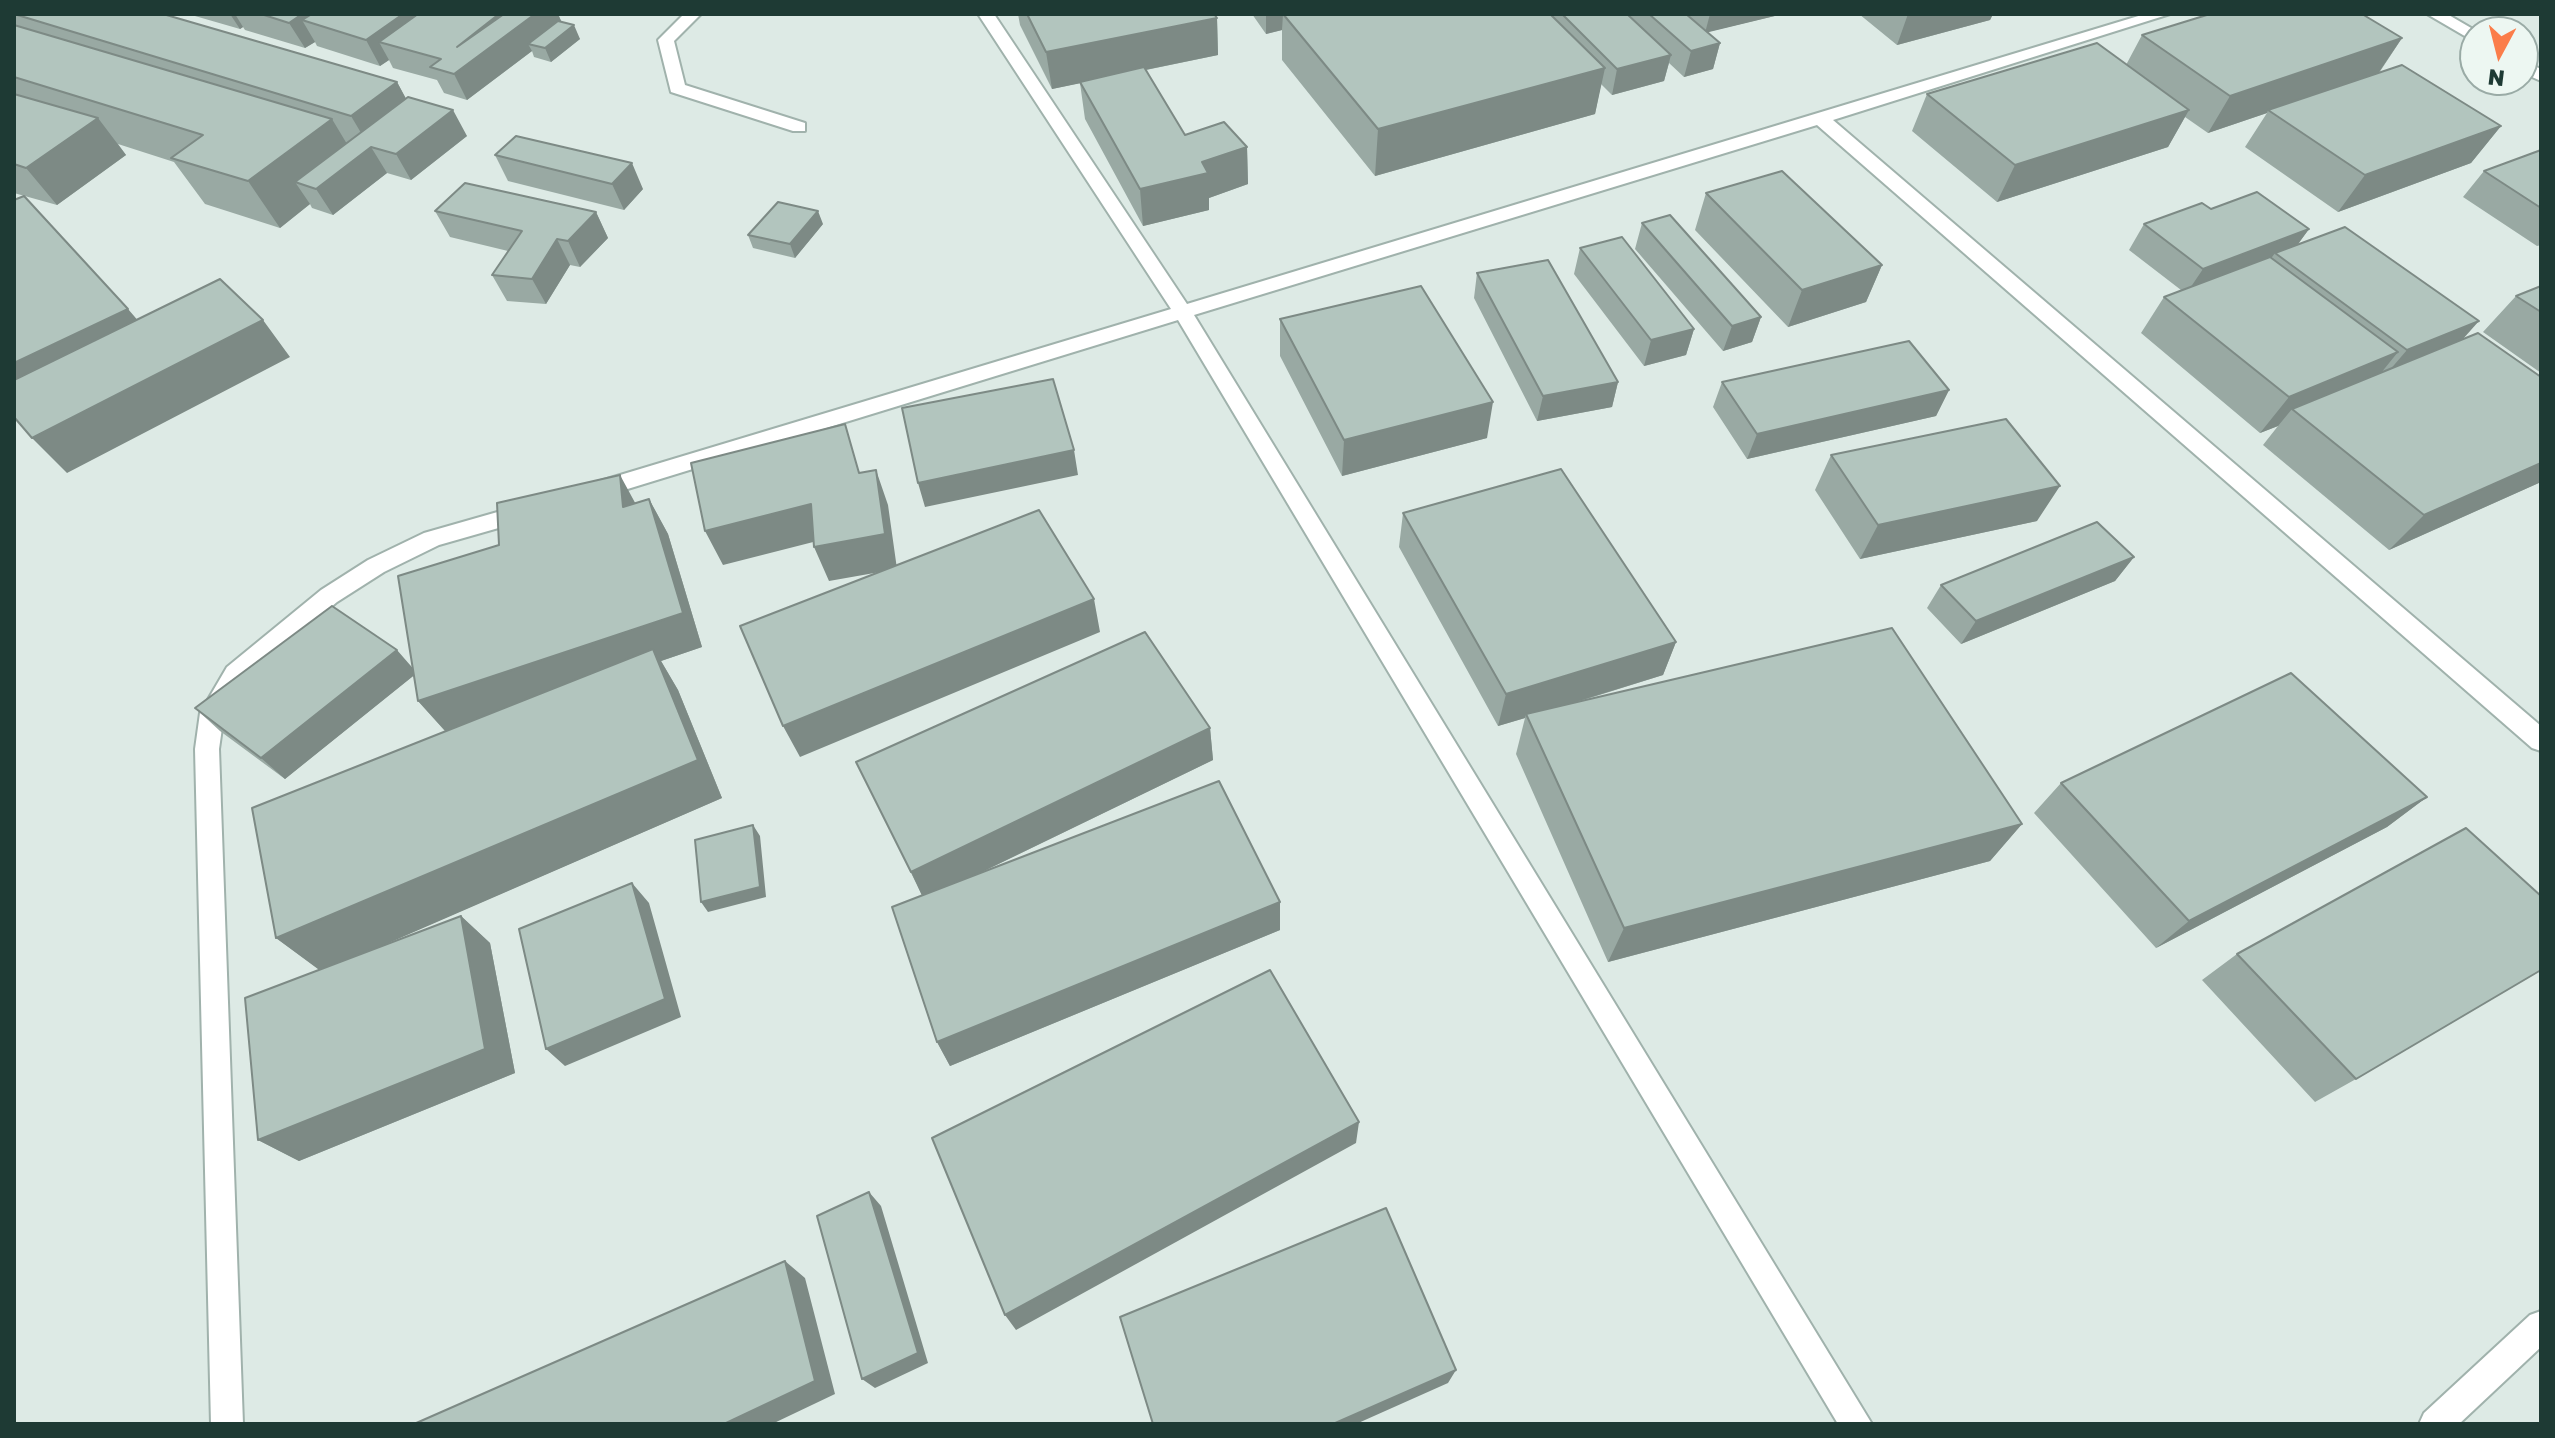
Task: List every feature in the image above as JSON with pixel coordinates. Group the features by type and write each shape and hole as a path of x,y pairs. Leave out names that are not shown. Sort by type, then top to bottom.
{"street":[{"path":"693,14 666,40 677,88 799,127"},
{"path":"986,14 1183,313 1856,1424"},
{"path":"227,1424 207,749 212,713 235,674 329,596 376,566 432,539 2162,14"},
{"path":"2435,14 2459,28"},
{"path":"1820,118 2541,741"},
{"path":"2435,1424 2541,1326"}],"building":[{"path":"14,14 163,14 397,82 351,116"},
{"path":"261,14 302,14 289,23"},
{"path":"312,14 403,14 366,40 302,20"},
{"path":"418,14 499,14 457,47 504,14 535,14 454,74 430,67 441,59 379,42"},
{"path":"1027,14 1214,14 1217,18 1046,52"},
{"path":"1283,14 1550,14 1605,68 1378,129"},
{"path":"1562,14 1627,14 1671,55 1617,69"},
{"path":"1649,14 1686,14 1720,43 1691,51"},
{"path":"2210,14 2362,14 2402,38 2230,96 2142,35"},
{"path":"558,21 574,25 545,48 528,44"},
{"path":"14,25 332,119 248,181 171,158 203,135 14,77"},
{"path":"2097,43 2189,110 2015,165 1927,94"},
{"path":"2402,65 2501,126 2365,175 2268,110"},
{"path":"1144,67 1185,135 1224,122 1247,147 1202,162 1208,173 1140,189 1080,82"},
{"path":"14,94 98,118 26,168 14,164"},
{"path":"408,97 453,110 396,154 371,147 316,189 295,182"},
{"path":"516,136 632,163 612,184 495,155"},
{"path":"2541,150 2541,208 2484,171"},
{"path":"1782,171 1882,265 1802,290 1706,193"},
{"path":"465,183 596,212 568,241 557,239 532,279 492,275 522,231 435,211"},
{"path":"2257,192 2309,229 2203,269 2144,224 2202,203 2211,209"},
{"path":"24,196 128,309 14,363 14,200"},
{"path":"778,202 818,211 790,244 748,235"},
{"path":"1670,215 1761,317 1732,326 1642,223"},
{"path":"2345,227 2479,321 2407,350 2275,253"},
{"path":"1622,237 1694,329 1651,340 1580,248"},
{"path":"2270,257 2398,352 2289,397 2164,297"},
{"path":"1548,260 1618,382 1543,396 1477,273"},
{"path":"220,279 263,320 32,438 14,417 14,380"},
{"path":"1421,286 1493,402 1344,440 1280,319"},
{"path":"2541,286 2541,312 2516,296"},
{"path":"2478,333 2541,377 2541,463 2424,515 2292,409"},
{"path":"1909,341 1949,390 1757,434 1722,382"},
{"path":"1053,379 1074,450 918,483 902,408"},
{"path":"2006,419 2060,486 1878,525 1831,455"},
{"path":"845,424 859,473 876,470 885,534 814,547 811,504 705,531 691,463"},
{"path":"1561,469 1676,642 1506,694 1403,513"},
{"path":"620,475 623,507 649,499 683,613 418,701 398,576 499,545 497,503"},
{"path":"1039,510 1094,599 783,726 740,626"},
{"path":"2097,522 2134,557 1976,621 1941,585"},
{"path":"332,606 397,650 261,758 195,708"},
{"path":"1892,628 2022,824 1624,928 1526,714"},
{"path":"1145,632 1210,728 911,872 856,762"},
{"path":"653,649 698,760 276,938 252,808"},
{"path":"2291,673 2427,797 2189,921 2061,783"},
{"path":"1219,781 1280,902 937,1042 892,907"},
{"path":"753,825 760,887 701,902 695,840"},
{"path":"2466,828 2541,896 2541,970 2356,1079 2237,954"},
{"path":"632,883 665,999 546,1049 519,929"},
{"path":"461,916 485,1049 258,1140 245,998"},
{"path":"1270,970 1359,1122 1005,1315 932,1138"},
{"path":"869,1192 918,1353 862,1379 817,1216"},
{"path":"1386,1208 1456,1370 1333,1424 1153,1424 1120,1317"},
{"path":"785,1261 815,1381 724,1424 414,1424"}]}
